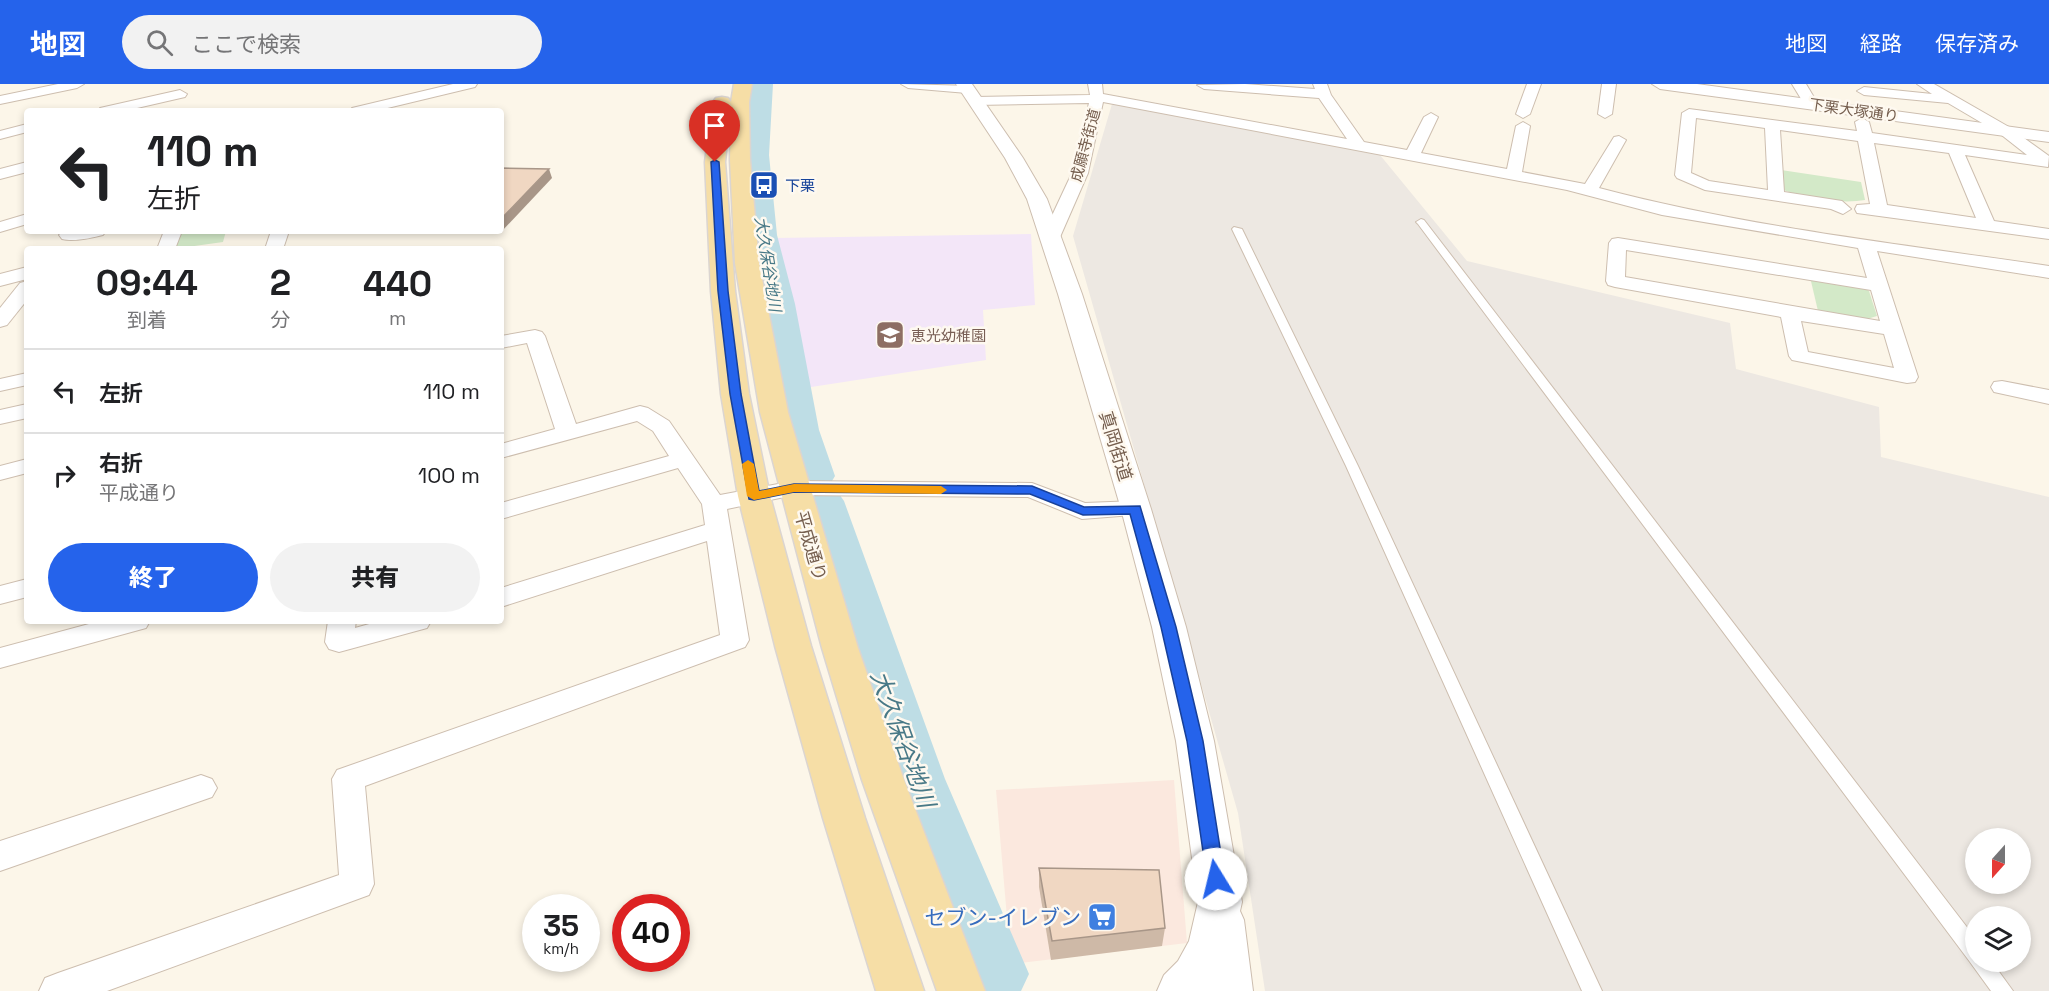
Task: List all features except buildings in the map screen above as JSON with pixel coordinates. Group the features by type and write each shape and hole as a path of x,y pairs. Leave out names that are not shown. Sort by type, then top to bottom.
{"main road":[{"path":"725,84 715,162 723,291 735,394 754,496 793,646 844,818 900,991"},
{"name":"平成通り","path":"743,84 740,102 740,160 747,263 774,412 840,648 883,780 961,991"}],"street":[{"path":"0,100 77,84"},
{"path":"370,108 470,84"},
{"path":"908,84 969,91 1096,93 1207,99 1322,89 1359,146"},
{"path":"1514,174 1523,120 1534,84"},
{"path":"1605,114 1609,84"},
{"name":"下栗大塚通り","path":"1660,84 2049,137"},
{"path":"1799,84 1811,104"},
{"path":"1924,84 2004,130 2048,163"},
{"path":"116,108 185,89"},
{"path":"168,108 185,89"},
{"path":"1864,91 1893,89 1954,102"},
{"name":"真岡街道","path":"969,91 1014,158 1037,199 1136,509 1168,627 1195,741 1220,902 1230,991"},
{"name":"成願寺街道","path":"1051,237 1080,173 1096,93"},
{"path":"1207,99 1359,146 1590,190 1662,210 2049,272"},
{"path":"1860,111 1879,209"},
{"path":"2048,163 1689,113 1683,175 1705,184 1836,205 1843,209 1879,209 2049,234"},
{"path":"1412,156 1431,117"},
{"path":"1772,124 1776,196"},
{"path":"0,135 24,129"},
{"path":"1590,190 1619,140"},
{"path":"1954,149 1987,225"},
{"path":"0,174 24,168"},
{"path":"1843,209 1845,241"},
{"path":"1655,249 1662,210"},
{"path":"0,227 24,220"},
{"path":"59,246 69,234"},
{"path":"1879,286 1618,243 1615,280 1790,313 1892,329"},
{"path":"1790,313 1799,356 1907,376 1866,244"},
{"path":"0,280 24,274"},
{"path":"0,321 24,291"},
{"path":"504,341 535,336 568,433"},
{"path":"0,385 24,380"},
{"path":"2002,387 2049,398"},
{"path":"0,417 24,412"},
{"path":"58,991 357,884 348,780 735,640 716,516 661,426 640,413 504,451"},
{"path":"504,510 683,459"},
{"path":"0,473 24,467"},
{"path":"504,597 716,516 754,496 794,488 1032,490 1083,511 1136,509"},
{"path":"0,595 24,589"},
{"path":"0,658 125,624"},
{"path":"342,624 339,642 406,624"},
{"path":"0,856 201,788"},
{"name":"真岡街道","path":"1180,991 1194,976 1210,946 1220,902"}],"lane":[{"path":"1421,222 1965,940"},
{"path":"1237,229 1352,466 1592,991"},
{"path":"1988,972 2003,991"}],"shaded area":[{"path":"1112,104 1380,155 1467,261 1730,323 1736,369 1879,407 1881,457 2049,497 2049,991 1265,991 1238,813 1073,236"},
{"name":"恵光幼稚園","path":"1031,234 1035,305 983,310 986,360 805,388 775,238"},
{"path":"1174,780 1187,943 1011,964 996,790"}],"green space":[{"path":"1781,170 1861,182 1865,200 1823,200 1790,193 1782,189"},
{"path":"179,234 225,234 223,242 174,246"},
{"path":"1810,277 1858,285 1869,291 1877,316 1867,319 1818,311"}],"waterway":[{"name":"大久保谷地川","path":"760,84 755,155 761,235 777,304 798,430 813,476"},
{"name":"大久保谷地川","path":"821,501 915,779 994,974"}],"slow traffic":[{"path":"748,464 754,496 794,488 941,490"}],"place":[{"name":"下栗","path":"764,185"},
{"name":"恵光幼稚園","path":"890,335"},
{"name":"セブン-イレブン","path":"1102,917"}],"route":[{"path":"715,162 723,291 735,394 754,496 794,488 1032,490 1083,511 1136,509 1168,627 1195,741 1216,879"}]}
